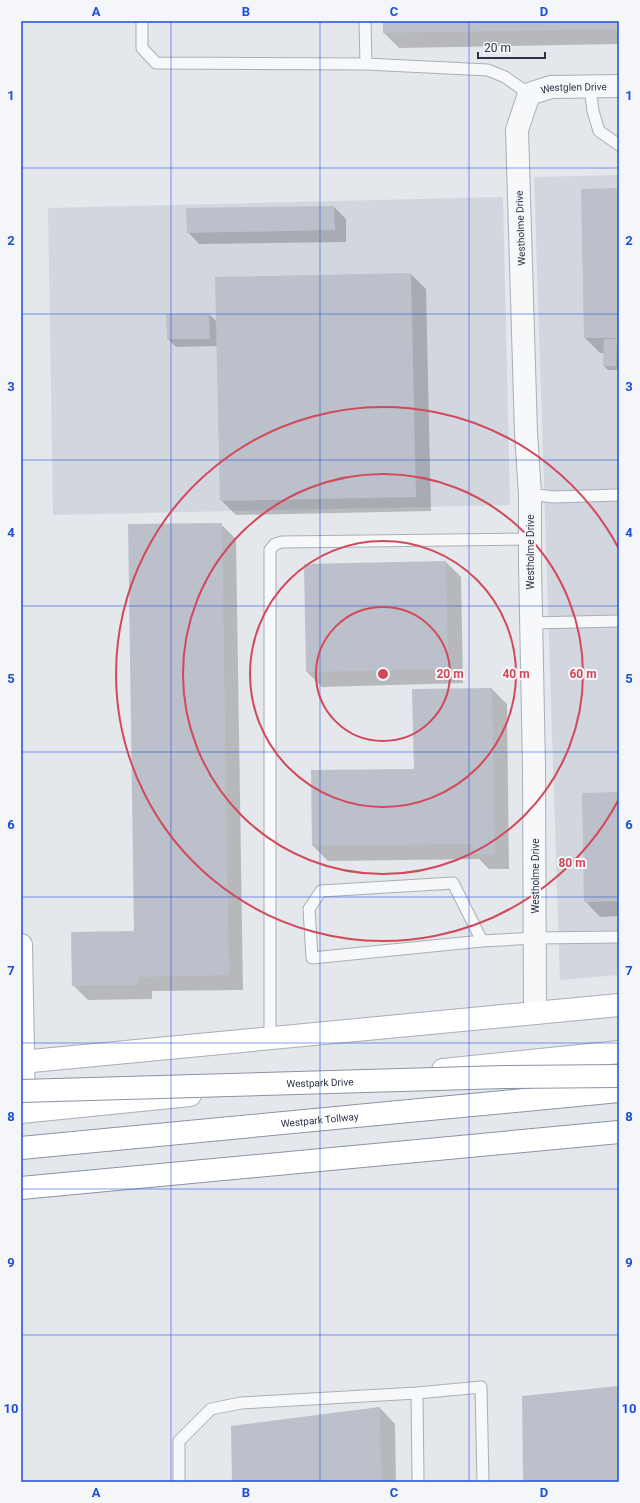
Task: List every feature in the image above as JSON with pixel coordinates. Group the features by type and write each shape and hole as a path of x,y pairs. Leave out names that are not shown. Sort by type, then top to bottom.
{"main road":[{"path":"21,945 22,1105 496,1077 619,1076"},
{"path":"22,1062 619,1005"},
{"name":"Westpark Drive","path":"22,1105 619,1052"},
{"name":"Westpark Tollway","path":"21,1148 619,1092"},
{"path":"21,1188 619,1132"}],"street":[{"name":"Westglen Drive","path":"529,94 551,87 619,86"},
{"name":"Westholme Drive","path":"529,94 517,130 526,433 530,494 534,767 535,1012"}],"lane":[{"path":"142,21 142,48 156,63 366,64 488,70 505,77 529,94"},
{"path":"365,21 366,64"},
{"path":"590,87 593,111 599,131 619,145"},
{"path":"530,494 553,496 619,495"},
{"path":"270,1038 270,550 275,544 282,542 530,539"},
{"path":"531,623 619,621"},
{"path":"482,941 453,883 322,891 309,909 312,958 482,941 535,938 619,937"},
{"path":"179,1482 179,1441 212,1409 240,1403 417,1393 481,1387 483,1482"},
{"path":"417,1393 418,1482"}],"shaded area":[{"path":"619,175 619,975 560,980 534,177"},
{"path":"503,197 510,505 53,515 48,208"}],"building":[{"path":"383,21 619,21 619,29 383,33"},
{"path":"619,188 618,359 617,338 584,338 581,189"},
{"path":"334,206 335,230 187,233 186,208"},
{"path":"411,273 416,497 220,501 215,277"},
{"path":"209,313 210,339 167,339 166,314"},
{"path":"604,339 617,339 616,366 603,366"},
{"path":"222,523 229,975 138,977 138,985 72,986 71,932 134,931 128,524"},
{"path":"446,561 448,669 306,672 304,564"},
{"path":"492,688 495,854 473,854 473,844 312,846 311,770 414,769 412,689"},
{"path":"619,792 619,901 584,902 582,793"},
{"path":"619,1386 619,1482 523,1482 522,1396"},
{"path":"380,1407 381,1482 232,1482 231,1426"}]}
